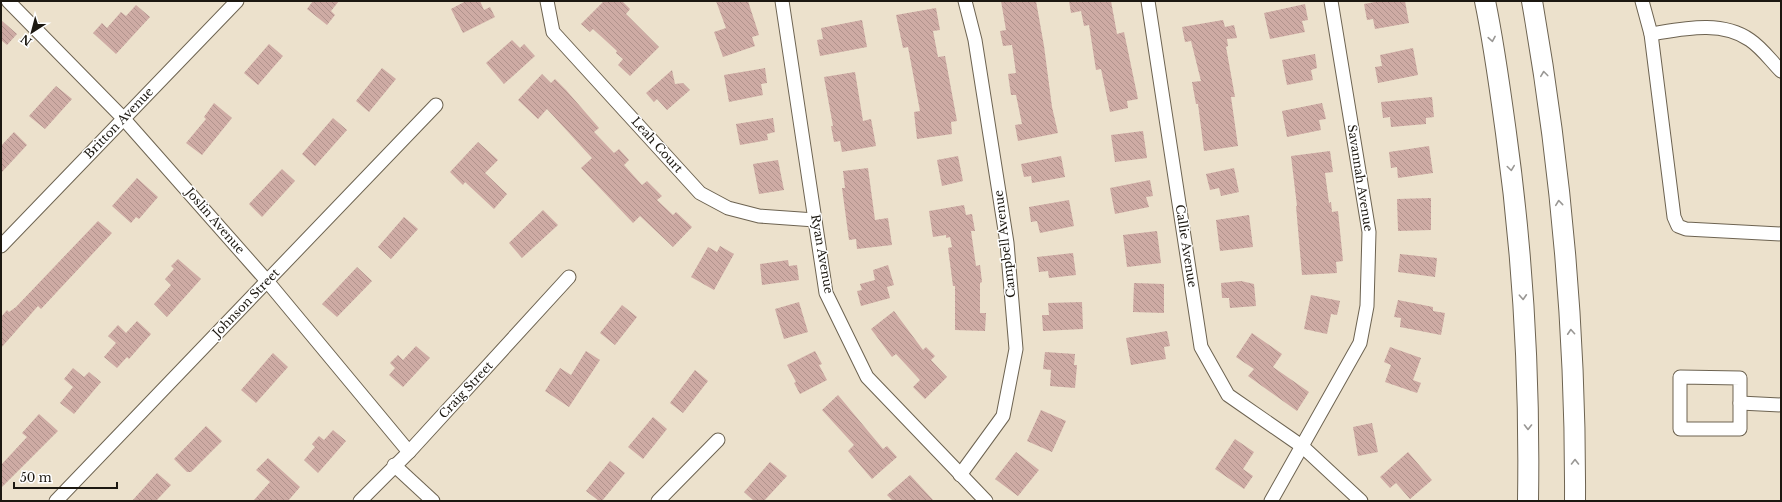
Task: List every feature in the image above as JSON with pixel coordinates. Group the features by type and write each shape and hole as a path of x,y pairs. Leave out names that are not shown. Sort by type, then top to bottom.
{"highway":[{"path":"1485,1 1499,82 1513,179 1528,379 1528,501"},
{"path":"1532,1 1544,74 1565,262 1574,395 1575,501"}],"street":[{"name":"Joslin Avenue","path":"8,1 124,118 267,280 409,452"},
{"name":"Britton Avenue","path":"1,246 237,1"},
{"name":"Leah Court","path":"547,1 553,32 700,193 728,208 759,216 815,220"},
{"name":"Ryan Avenue","path":"782,1 826,293 867,377 986,501"},
{"name":"Campbell Avenue","path":"960,475 1003,416 1016,349 1008,244 975,40 965,1"},
{"name":"Callie Avenue","path":"1148,1 1201,347 1228,395 1303,447 1361,501"},
{"name":"Savannah Avenue","path":"1271,501 1303,447 1360,343 1367,306 1369,232 1331,1"},
{"path":"1642,1 1651,34 1674,216 1678,226 1686,229 1781,234"},
{"path":"1651,34 1689,28 1713,28 1734,32 1751,41 1781,71"},
{"name":"Johnson Street","path":"56,501 436,105"},
{"name":"Craig Street","path":"360,501 394,465 409,452 569,277"},
{"path":"1680,378 1740,378 1740,403 1740,429 1680,429 1680,378"},
{"path":"1740,403 1781,405"},
{"path":"658,501 718,440"},
{"path":"394,465 433,501"}],"building":[{"path":"313,1 339,1 331,11 335,15 327,25 307,9"},
{"path":"466,1 480,1 484,10 490,7 495,17 463,33 451,9"},
{"path":"604,1 622,1 630,9 626,14 659,47 630,76 618,65 623,59 616,53 617,51 593,29 590,32 581,24"},
{"path":"716,1 748,1 759,35 752,37 755,46 723,57 714,32 726,28"},
{"path":"1001,1 1036,1 1052,107 1058,133 1018,141 1015,125 1022,124 1016,95 1011,95 1008,74 1016,73 1012,45 1003,46 1000,31 1006,30"},
{"path":"1069,1 1111,1 1117,34 1124,32 1138,99 1127,101 1128,108 1110,112 1101,69 1096,70 1089,25 1084,26 1081,11 1071,13"},
{"path":"1380,1 1405,1 1409,23 1375,29 1373,19 1367,20 1364,4"},
{"path":"1305,4 1308,20 1302,21 1305,32 1270,39 1264,13"},
{"path":"136,5 150,17 116,54 93,33 102,23 107,28 121,12 126,16"},
{"path":"936,8 940,30 933,31 938,57 945,56 957,121 951,122 952,134 917,139 914,112 920,111 908,47 903,48 896,15"},
{"path":"1,20 17,34 7,45 1,40"},
{"path":"862,20 867,47 820,56 817,40 823,39 821,28"},
{"path":"1223,20 1225,27 1234,25 1237,38 1227,39 1228,46 1226,47 1235,97 1231,97 1238,146 1204,151 1198,104 1196,104 1192,82 1201,81 1191,41 1185,42 1182,27"},
{"path":"512,40 520,48 524,44 535,56 504,84 486,63"},
{"path":"269,44 283,56 258,85 244,73"},
{"path":"1413,48 1418,75 1378,83 1375,67 1382,66 1380,55"},
{"path":"1315,54 1317,68 1311,70 1313,80 1287,85 1282,60"},
{"path":"382,68 396,79 369,112 356,101"},
{"path":"765,68 767,83 761,84 763,95 729,102 724,75"},
{"path":"672,70 675,84 683,83 690,90 667,110 657,99 654,102 646,93"},
{"path":"855,72 863,121 871,119 876,146 842,152 840,141 834,142 831,126 833,126 824,77"},
{"path":"542,74 551,83 555,79 566,90 599,128 594,132 614,153 619,149 629,160 624,165 642,185 647,181 662,196 657,200 673,215 676,212 692,227 673,247 640,216 633,223 581,168 592,158 547,109 538,119 518,100"},
{"path":"56,86 72,99 45,129 29,116"},
{"path":"1432,97 1434,117 1426,118 1426,124 1391,127 1390,117 1383,118 1381,102"},
{"path":"214,103 232,118 202,155 186,143 206,119 204,117"},
{"path":"1322,103 1326,119 1319,120 1321,130 1287,137 1282,111"},
{"path":"333,118 347,130 315,166 302,154"},
{"path":"773,118 775,132 767,134 768,140 740,145 736,124"},
{"path":"1143,131 1147,158 1115,162 1111,135"},
{"path":"14,132 27,145 1,173 1,146"},
{"path":"478,142 498,160 485,173 507,194 494,209 465,182 463,185 450,172"},
{"path":"1429,146 1433,173 1398,178 1397,167 1391,168 1389,152"},
{"path":"1330,151 1333,172 1325,173 1329,203 1331,202 1332,212 1338,211 1343,261 1336,262 1337,273 1302,275 1297,206 1291,156"},
{"path":"958,156 963,181 942,186 937,160"},
{"path":"1061,156 1065,177 1032,183 1031,176 1024,177 1021,164"},
{"path":"778,160 784,190 759,194 753,164"},
{"path":"868,168 875,220 888,218 892,245 857,249 856,239 849,240 842,188 845,188 843,171"},
{"path":"1234,168 1239,192 1221,196 1219,188 1210,190 1206,174"},
{"path":"282,169 295,181 262,217 249,204"},
{"path":"137,178 158,197 139,219 136,217 131,223 112,206"},
{"path":"1150,180 1153,196 1146,197 1149,207 1115,214 1110,188"},
{"path":"1431,198 1431,230 1398,231 1397,199"},
{"path":"1069,200 1074,226 1040,233 1037,221 1031,222 1029,207"},
{"path":"964,205 966,215 972,214 975,231 971,231 976,266 980,265 982,282 980,283 980,313 986,313 985,331 955,330 955,286 953,286 948,248 952,247 950,237 946,238 946,235 933,237 929,211"},
{"path":"543,210 558,225 522,258 509,243"},
{"path":"1249,215 1253,247 1220,251 1216,220"},
{"path":"404,217 418,229 391,259 378,247"},
{"path":"98,221 112,233 41,309 38,306 1,348 1,317 7,310 9,312 16,307"},
{"path":"1157,231 1161,263 1127,267 1123,235"},
{"path":"720,246 734,254 714,290 691,277 708,247 717,252"},
{"path":"1073,253 1076,275 1049,278 1048,271 1039,272 1037,257"},
{"path":"1400,254 1437,258 1435,277 1398,272"},
{"path":"178,259 201,279 167,317 154,304 171,285 165,279 174,269 171,266"},
{"path":"788,260 789,266 797,265 799,280 762,285 760,264"},
{"path":"888,265 894,285 887,287 890,298 861,306 857,291 862,290 860,284 875,280 873,270"},
{"path":"357,267 372,281 337,317 322,304"},
{"path":"1241,281 1254,284 1256,306 1230,308 1229,298 1222,298 1221,283"},
{"path":"1134,283 1164,284 1164,313 1133,312"},
{"path":"1311,295 1340,301 1337,315 1331,314 1327,334 1304,329"},
{"path":"1398,300 1433,307 1433,311 1445,313 1441,335 1400,327 1401,318 1394,317"},
{"path":"799,302 808,332 784,339 775,309"},
{"path":"1082,302 1083,329 1043,331 1042,315 1049,315 1048,303"},
{"path":"622,305 637,317 615,345 600,333"},
{"path":"894,311 923,350 926,347 935,356 931,360 947,377 925,399 913,387 920,380 896,354 892,357 871,329"},
{"path":"137,321 151,334 129,359 127,357 117,368 104,357 116,343 108,336 118,325 126,333"},
{"path":"1167,331 1170,346 1164,347 1166,359 1131,365 1126,338"},
{"path":"1252,333 1282,354 1273,367 1309,392 1297,411 1248,376 1254,369 1236,357"},
{"path":"416,346 430,358 403,387 389,375 395,368 390,363 398,355 403,360"},
{"path":"1390,347 1421,358 1413,380 1421,383 1417,393 1385,382 1391,365 1384,362"},
{"path":"586,351 600,360 569,407 545,391 560,368 571,375"},
{"path":"815,351 822,364 819,365 827,380 800,394 794,383 796,382 787,365"},
{"path":"1045,352 1075,354 1074,365 1077,365 1075,388 1050,386 1051,370 1043,369"},
{"path":"273,353 288,367 256,403 241,390"},
{"path":"73,368 84,377 89,372 101,382 74,414 60,403 73,387 64,379"},
{"path":"695,370 708,381 683,413 670,403"},
{"path":"838,395 883,449 887,446 897,457 872,479 848,451 854,445 822,410"},
{"path":"1041,410 1066,421 1052,452 1027,441"},
{"path":"39,414 58,431 1,488 1,465 27,437 22,433"},
{"path":"653,417 667,429 643,459 628,447"},
{"path":"1372,423 1378,452 1358,456 1353,427"},
{"path":"206,426 222,441 191,472 187,472 174,459"},
{"path":"333,430 346,441 318,473 304,460 315,447 312,444 319,436 324,440"},
{"path":"1235,439 1254,452 1243,469 1253,476 1244,489 1215,469"},
{"path":"1016,452 1039,470 1018,496 995,479"},
{"path":"1408,452 1432,480 1410,499 1396,483 1390,488 1380,477"},
{"path":"268,458 300,487 288,501 253,501 270,482 256,470"},
{"path":"610,461 625,473 602,501 599,501 586,491"},
{"path":"770,462 787,476 764,501 754,501 744,492"},
{"path":"157,473 171,485 156,501 132,501"},
{"path":"910,475 934,501 893,501 887,495"}]}
